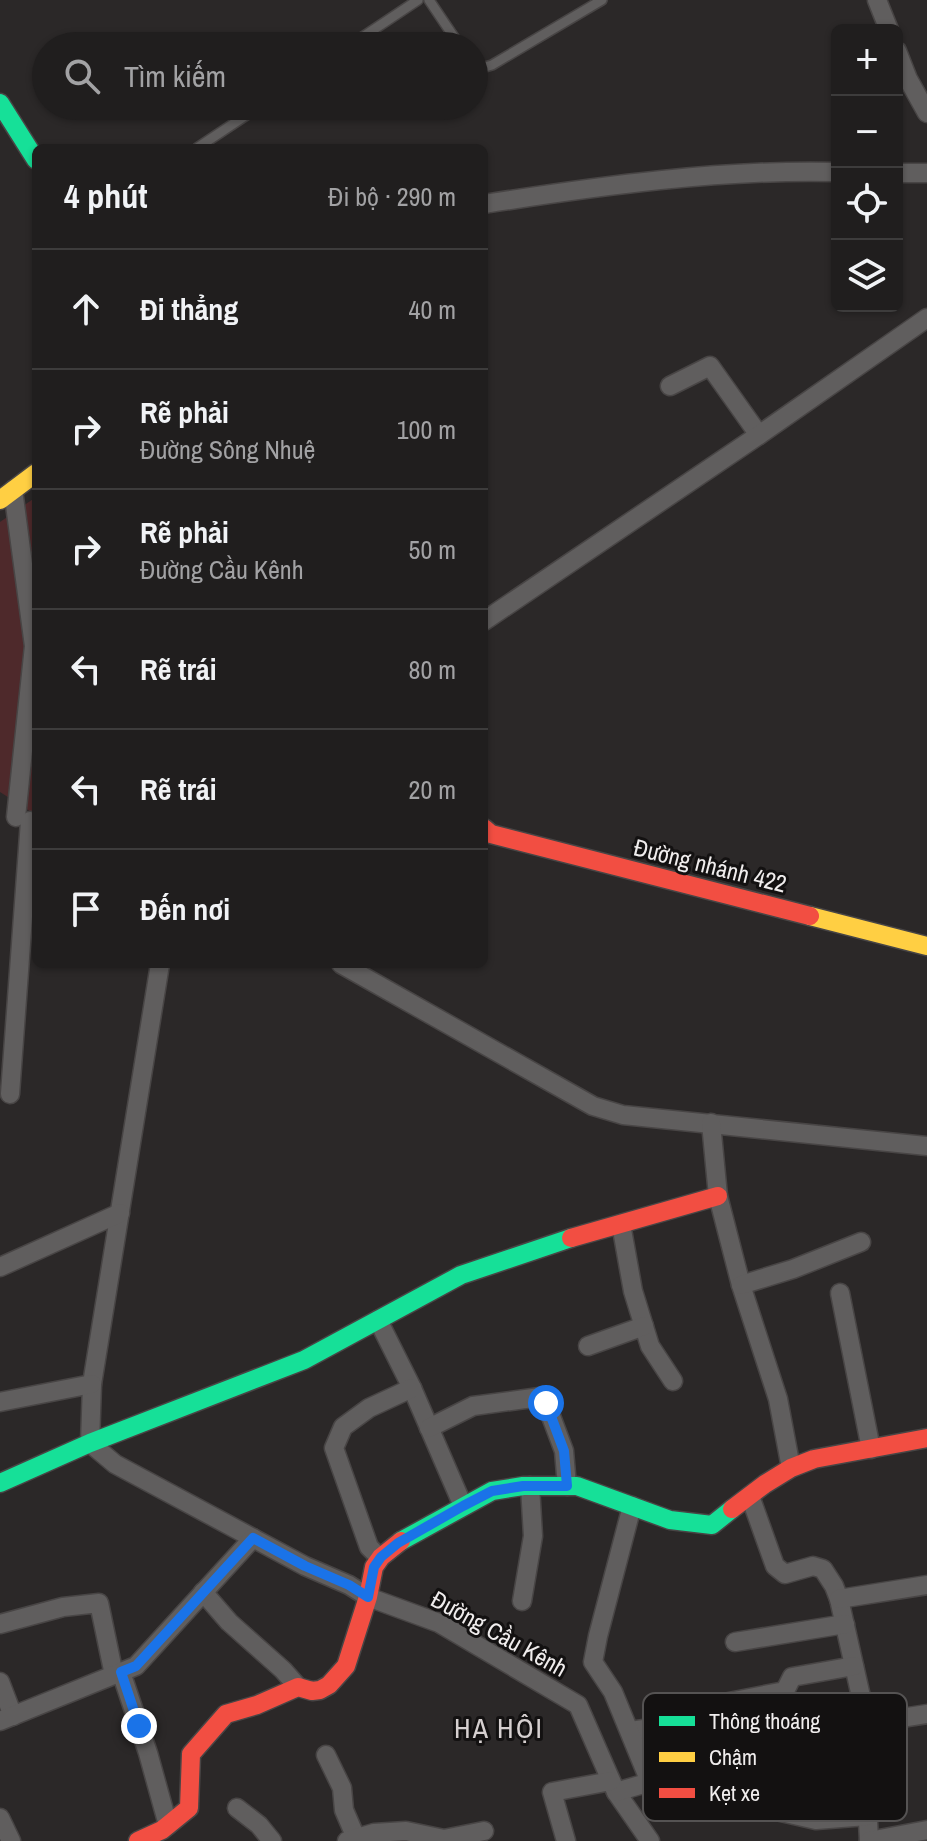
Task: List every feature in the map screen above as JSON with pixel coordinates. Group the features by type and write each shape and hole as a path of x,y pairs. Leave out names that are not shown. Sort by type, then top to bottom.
{"street":[{"path":"877,0 887,24"},
{"path":"903,66 927,113"},
{"path":"0,103 32,154"},
{"path":"488,203 583,188 764,172 831,172"},
{"path":"903,173 927,173"},
{"path":"488,618 927,318"},
{"path":"670,386 710,366 759,435"},
{"path":"32,476 6,495 32,635"},
{"path":"10,1094 20,821 32,671"},
{"name":"Đường nhánh 422","path":"488,831 927,946"},
{"path":"90,1443 92,1384 159,968"},
{"path":"348,968 593,1106 623,1115 927,1146"},
{"path":"711,1123 718,1196 741,1285 778,1399 791,1468"},
{"path":"0,1483 90,1443 304,1360 461,1275 568,1239 718,1196"},
{"path":"0,1267 120,1213"},
{"path":"621,1224 633,1291 650,1346 673,1381"},
{"path":"741,1285 793,1269 861,1242"},
{"path":"840,1293 871,1449"},
{"path":"378,1320 412,1388 463,1506"},
{"path":"588,1346 644,1326"},
{"path":"0,1402 92,1384"},
{"path":"380,1558 369,1547 334,1448 343,1427 369,1408 412,1388"},
{"path":"429,1428 473,1406 540,1397 546,1403 564,1451 567,1486"},
{"path":"203,1592 229,1622 298,1687 320,1690 329,1685 346,1666 374,1567 380,1558 398,1543 492,1491 530,1486 577,1486 670,1520 712,1525 791,1468 814,1459 927,1438"},
{"name":"Đường Cầu Kênh","path":"90,1443 115,1464 368,1597 439,1623 578,1705 613,1786 650,1841"},
{"path":"522,1601 533,1536 530,1486"},
{"path":"750,1496 775,1566 785,1574 813,1566 823,1569 834,1586 860,1693"},
{"path":"632,1506 593,1662 613,1692 643,1765"},
{"path":"0,1682 7,1718 136,1666 253,1538"},
{"path":"839,1599 927,1585"},
{"path":"0,1624 63,1607 99,1603 117,1674 148,1753 166,1832"},
{"path":"735,1642 845,1624"},
{"path":"775,1693 785,1691 792,1677 854,1666"},
{"path":"138,1841 166,1832 189,1808 191,1754 226,1714 257,1705 298,1687"},
{"path":"907,1717 927,1714"},
{"path":"637,1730 643,1729"},
{"path":"326,1755 342,1788 344,1810 363,1838 406,1831 444,1839 484,1831"},
{"path":"566,1841 552,1792 643,1783"},
{"path":"237,1808 259,1825 272,1841"},
{"path":"0,1818 11,1841"},
{"path":"867,1821 869,1841 927,1830"}],"lane":[{"path":"370,32 418,0"},
{"path":"429,0 451,32"},
{"path":"488,66 602,0"},
{"path":"203,144 239,120"}],"shaded area":[{"path":"32,500 32,812 0,792 0,522"}],"traffic: fast":[{"path":"0,103 32,154"},
{"path":"0,1483 90,1443 304,1360 461,1275 571,1238"},
{"path":"401,1541 492,1491 523,1486 577,1486 670,1520 712,1525 732,1509"}],"traffic: slow":[{"path":"0,500 32,476"},
{"path":"810,916 927,946"}],"traffic: jam":[{"path":"488,831 810,916"},
{"path":"571,1238 718,1196"},
{"path":"732,1509 791,1468 814,1459 927,1438"},
{"path":"138,1841 162,1830 189,1808 191,1754 226,1714 257,1705 298,1687 320,1690 329,1685 346,1666 374,1567 401,1541"}],"district":[{"name":"HẠ HỘI","path":"499,1728"}],"route":[{"path":"139,1726 121,1672 136,1666 253,1538 368,1597 374,1567 381,1557 398,1543 463,1506 492,1491 523,1486 567,1486 564,1451 546,1403"}]}
